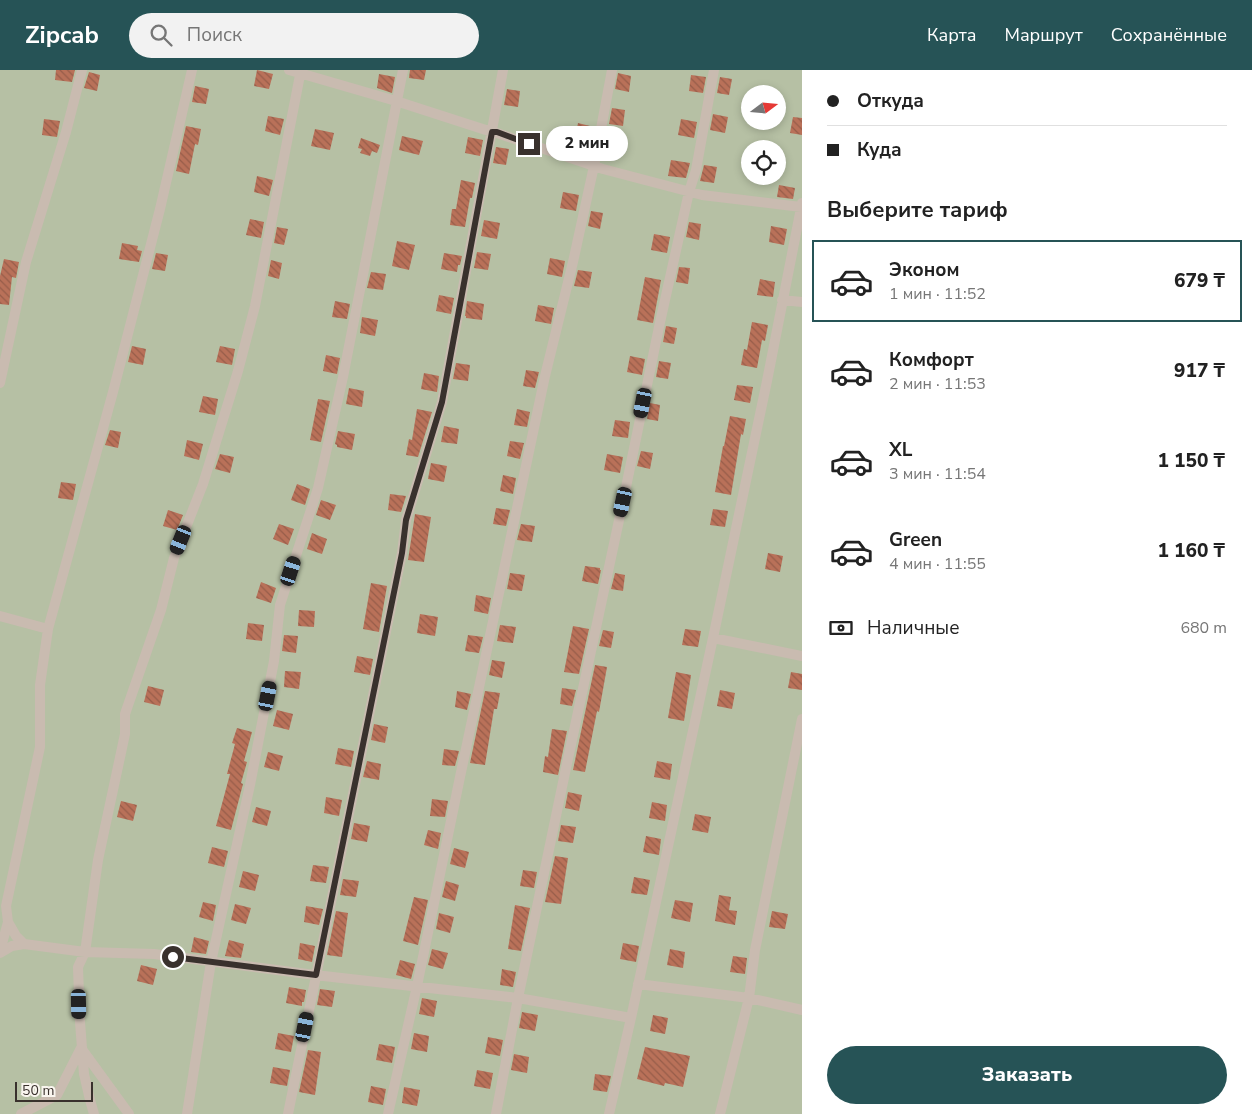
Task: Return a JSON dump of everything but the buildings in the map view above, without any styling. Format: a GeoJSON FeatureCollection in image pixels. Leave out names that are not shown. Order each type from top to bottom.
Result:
{"type":"FeatureCollection","features":[{"type":"Feature","properties":{"kind":"street"},"geometry":{"type":"LineString","coordinates":[[0,383],[26,262],[66,132],[82,70]]}},
{"type":"Feature","properties":{"kind":"street"},"geometry":{"type":"LineString","coordinates":[[0,952],[8,922],[6,906],[40,747],[40,685],[48,629],[113,392],[160,209],[192,70]]}},
{"type":"Feature","properties":{"kind":"street"},"geometry":{"type":"LineString","coordinates":[[288,70],[497,132],[594,166],[702,196],[802,205],[782,300],[768,381],[609,1114]]}},
{"type":"Feature","properties":{"kind":"street"},"geometry":{"type":"LineString","coordinates":[[187,1114],[211,962],[256,757],[274,661],[280,605],[318,488],[403,70]]}},
{"type":"Feature","properties":{"kind":"street"},"geometry":{"type":"LineString","coordinates":[[288,1114],[402,553],[406,520],[442,402],[503,70]]}},
{"type":"Feature","properties":{"kind":"street"},"geometry":{"type":"LineString","coordinates":[[388,1114],[417,986],[545,376],[594,166],[612,70]]}},
{"type":"Feature","properties":{"kind":"street"},"geometry":{"type":"LineString","coordinates":[[496,1114],[518,998],[657,337],[689,192],[696,170],[714,70]]}},
{"type":"Feature","properties":{"kind":"street"},"geometry":{"type":"LineString","coordinates":[[94,1114],[84,1074],[81,1048],[78,967],[85,952],[98,860],[125,734],[125,714],[160,610],[174,558],[203,484],[238,371],[255,306],[300,72]]}},
{"type":"Feature","properties":{"kind":"street"},"geometry":{"type":"LineString","coordinates":[[782,300],[802,302]]}},
{"type":"Feature","properties":{"kind":"street"},"geometry":{"type":"LineString","coordinates":[[0,616],[48,629]]}},
{"type":"Feature","properties":{"kind":"street"},"geometry":{"type":"LineString","coordinates":[[713,638],[802,656]]}},
{"type":"Feature","properties":{"kind":"street"},"geometry":{"type":"LineString","coordinates":[[720,1114],[749,998],[755,950],[802,719]]}},
{"type":"Feature","properties":{"kind":"street"},"geometry":{"type":"LineString","coordinates":[[8,922],[16,936],[24,944]]}},
{"type":"Feature","properties":{"kind":"street"},"geometry":{"type":"LineString","coordinates":[[0,952],[12,946],[24,944],[85,952],[154,954],[518,998],[631,1018]]}},
{"type":"Feature","properties":{"kind":"street"},"geometry":{"type":"LineString","coordinates":[[638,984],[749,998],[802,1010]]}},
{"type":"Feature","properties":{"kind":"street"},"geometry":{"type":"LineString","coordinates":[[21,1114],[57,1095],[81,1048]]}},
{"type":"Feature","properties":{"kind":"street"},"geometry":{"type":"LineString","coordinates":[[81,1048],[129,1114]]}},
{"type":"Feature","properties":{"kind":"green space"},"geometry":{"type":"Polygon","coordinates":[[[0,70],[802,70],[802,1114],[0,1114],[0,70]]]}},
{"type":"Feature","properties":{"kind":"route"},"geometry":{"type":"LineString","coordinates":[[173,957],[316,975],[402,553],[406,520],[442,402],[492,132],[497,132],[529,144]]}}]}
